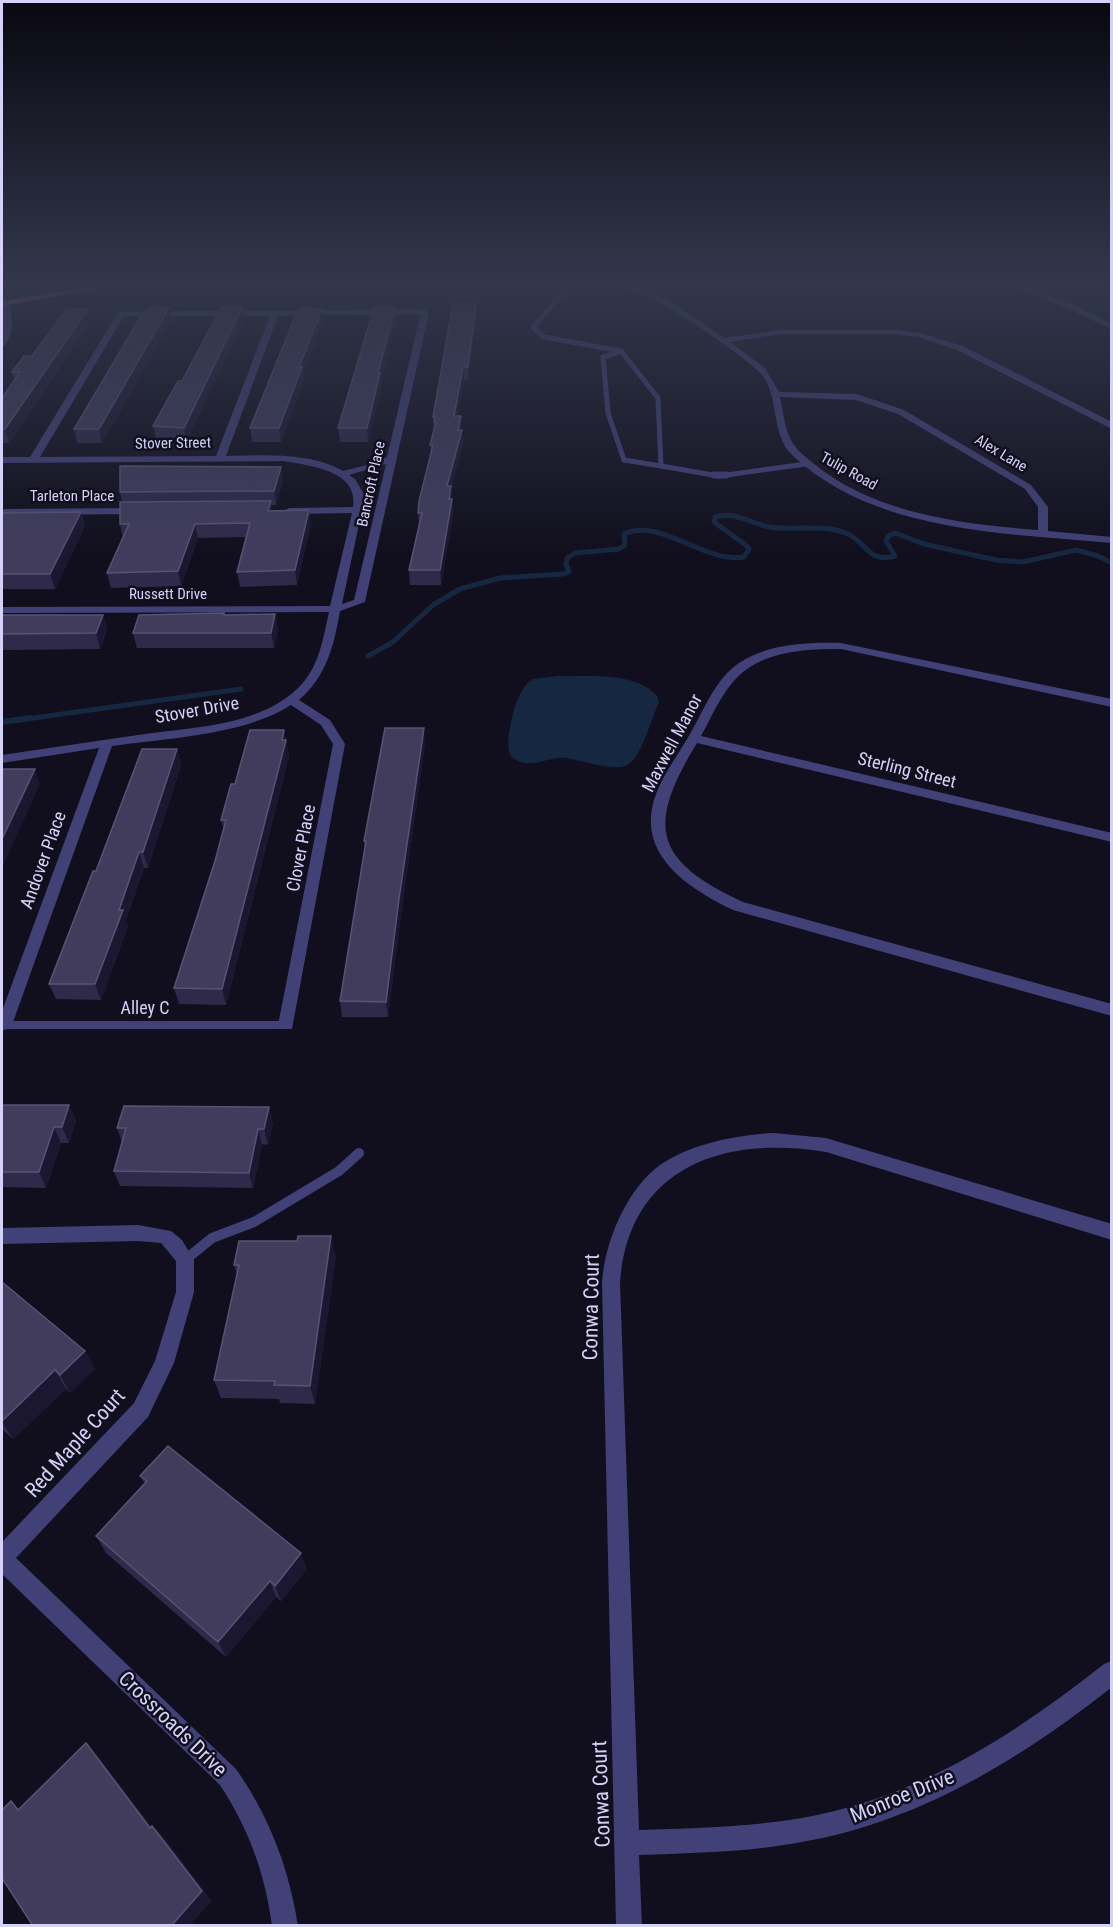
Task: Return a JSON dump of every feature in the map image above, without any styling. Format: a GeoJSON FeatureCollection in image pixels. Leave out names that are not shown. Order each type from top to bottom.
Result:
{"type":"FeatureCollection","features":[{"type":"Feature","properties":{"kind":"street"},"geometry":{"type":"LineString","coordinates":[[33,460],[84,375]]}},
{"type":"Feature","properties":{"kind":"street"},"geometry":{"type":"LineString","coordinates":[[220,458],[252,375]]}},
{"type":"Feature","properties":{"kind":"street","name":"Bancroft Place"},"geometry":{"type":"LineString","coordinates":[[335,609],[359,602],[411,375]]}},
{"type":"Feature","properties":{"kind":"street","name":"Tulip Road"},"geometry":{"type":"LineString","coordinates":[[767,375],[775,394],[784,440],[806,464],[833,482],[888,507],[972,526],[1112,540]]}},
{"type":"Feature","properties":{"kind":"street"},"geometry":{"type":"LineString","coordinates":[[1012,375],[1112,426]]}},
{"type":"Feature","properties":{"kind":"street","name":"Alex Lane"},"geometry":{"type":"LineString","coordinates":[[775,394],[857,397],[901,412],[1028,487],[1043,507],[1043,533]]}},
{"type":"Feature","properties":{"kind":"street","name":"Stover Street"},"geometry":{"type":"LineString","coordinates":[[2,460],[220,458],[298,460],[324,466],[343,474]]}},
{"type":"Feature","properties":{"kind":"street"},"geometry":{"type":"LineString","coordinates":[[343,474],[374,466],[392,458]]}},
{"type":"Feature","properties":{"kind":"street"},"geometry":{"type":"LineString","coordinates":[[335,609],[360,496],[358,488],[343,474]]}},
{"type":"Feature","properties":{"kind":"street"},"geometry":{"type":"LineString","coordinates":[[275,511],[358,510]]}},
{"type":"Feature","properties":{"kind":"street","name":"Tarleton Place"},"geometry":{"type":"LineString","coordinates":[[2,512],[156,511]]}},
{"type":"Feature","properties":{"kind":"street","name":"Russett Drive"},"geometry":{"type":"LineString","coordinates":[[2,610],[335,609]]}},
{"type":"Feature","properties":{"kind":"street","name":"Stover Drive"},"geometry":{"type":"LineString","coordinates":[[2,759],[228,725],[264,714],[291,700],[307,687],[318,670],[335,609]]}},
{"type":"Feature","properties":{"kind":"street","name":"Maxwell Manor"},"geometry":{"type":"LineString","coordinates":[[1112,703],[840,646],[805,646],[764,656],[742,667],[724,686],[663,792],[657,820],[668,857],[688,879],[704,890],[738,906],[1112,1010]]}},
{"type":"Feature","properties":{"kind":"street","name":"Clover Place"},"geometry":{"type":"LineString","coordinates":[[286,1025],[339,744],[333,728],[291,700]]}},
{"type":"Feature","properties":{"kind":"street","name":"Sterling Street"},"geometry":{"type":"LineString","coordinates":[[694,738],[1112,838]]}},
{"type":"Feature","properties":{"kind":"street","name":"Andover Place"},"geometry":{"type":"LineString","coordinates":[[4,1024],[107,743]]}},
{"type":"Feature","properties":{"kind":"street","name":"Conwa Court"},"geometry":{"type":"LineString","coordinates":[[629,1926],[611,1282],[613,1255],[619,1235],[640,1200],[663,1172],[718,1147],[747,1140],[802,1141],[826,1145],[1112,1232]]}},
{"type":"Feature","properties":{"kind":"street"},"geometry":{"type":"LineString","coordinates":[[2,1236],[138,1233],[165,1236],[176,1245],[185,1260]]}},
{"type":"Feature","properties":{"kind":"street","name":"Red Maple Court"},"geometry":{"type":"LineString","coordinates":[[2,1558],[141,1410],[164,1363],[186,1292],[185,1260]]}},
{"type":"Feature","properties":{"kind":"street","name":"Crossroads Drive"},"geometry":{"type":"LineString","coordinates":[[2,1558],[205,1752],[228,1777],[246,1801],[269,1854],[281,1896],[285,1926]]}},
{"type":"Feature","properties":{"kind":"street","name":"Monroe Drive"},"geometry":{"type":"LineString","coordinates":[[627,1844],[710,1840],[804,1830],[873,1812],[930,1790],[1001,1751],[1060,1712],[1112,1672]]}},
{"type":"Feature","properties":{"kind":"lane"},"geometry":{"type":"LineString","coordinates":[[605,375],[608,413],[624,460],[719,476],[806,464]]}},
{"type":"Feature","properties":{"kind":"lane"},"geometry":{"type":"LineString","coordinates":[[640,375],[658,398],[662,466]]}},
{"type":"Feature","properties":{"kind":"lane","name":"Alley C"},"geometry":{"type":"LineString","coordinates":[[4,1024],[286,1025]]}},
{"type":"Feature","properties":{"kind":"lane"},"geometry":{"type":"LineString","coordinates":[[185,1260],[212,1238],[254,1222],[339,1172],[358,1153]]}},
{"type":"Feature","properties":{"kind":"water"},"geometry":{"type":"Polygon","coordinates":[[[557,676],[624,679],[648,688],[657,696],[659,702],[646,735],[638,753],[629,764],[608,767],[566,758],[526,763],[513,758],[510,754],[508,739],[519,696],[533,679],[557,676]]]}},
{"type":"Feature","properties":{"kind":"building"},"geometry":{"type":"Polygon","coordinates":[[[18,375],[42,375],[5,429],[2,429],[2,398],[18,375]]]}},
{"type":"Feature","properties":{"kind":"building"},"geometry":{"type":"Polygon","coordinates":[[[106,375],[130,375],[99,429],[74,429],[106,375]]]}},
{"type":"Feature","properties":{"kind":"building"},"geometry":{"type":"Polygon","coordinates":[[[185,375],[210,375],[184,428],[153,426],[178,381],[182,381],[185,375]]]}},
{"type":"Feature","properties":{"kind":"building"},"geometry":{"type":"Polygon","coordinates":[[[272,375],[299,375],[279,428],[250,428],[272,375]]]}},
{"type":"Feature","properties":{"kind":"building"},"geometry":{"type":"Polygon","coordinates":[[[354,375],[380,375],[367,428],[338,428],[354,375]]]}},
{"type":"Feature","properties":{"kind":"building"},"geometry":{"type":"Polygon","coordinates":[[[440,375],[462,375],[454,416],[461,416],[458,430],[462,430],[447,486],[451,486],[449,499],[452,499],[440,570],[409,570],[422,513],[418,513],[419,501],[433,445],[430,445],[436,422],[433,417],[440,375]]]}},
{"type":"Feature","properties":{"kind":"building"},"geometry":{"type":"Polygon","coordinates":[[[120,466],[281,467],[274,491],[120,492],[120,466]]]}},
{"type":"Feature","properties":{"kind":"building"},"geometry":{"type":"Polygon","coordinates":[[[271,501],[268,511],[309,510],[295,570],[237,572],[250,523],[195,524],[178,571],[107,573],[129,524],[120,524],[120,502],[271,501]]]}},
{"type":"Feature","properties":{"kind":"building"},"geometry":{"type":"Polygon","coordinates":[[[81,512],[50,574],[2,574],[2,513],[81,512]]]}},
{"type":"Feature","properties":{"kind":"building"},"geometry":{"type":"Polygon","coordinates":[[[224,613],[224,615],[275,614],[271,633],[133,633],[139,615],[224,613]]]}},
{"type":"Feature","properties":{"kind":"building"},"geometry":{"type":"Polygon","coordinates":[[[2,615],[103,615],[96,633],[2,634],[2,615]]]}},
{"type":"Feature","properties":{"kind":"building"},"geometry":{"type":"Polygon","coordinates":[[[385,728],[424,728],[386,1002],[340,1001],[366,841],[364,841],[385,728]]]}},
{"type":"Feature","properties":{"kind":"building"},"geometry":{"type":"Polygon","coordinates":[[[250,730],[284,730],[282,740],[286,740],[222,989],[174,988],[215,861],[226,820],[221,820],[231,784],[235,784],[250,730]]]}},
{"type":"Feature","properties":{"kind":"building"},"geometry":{"type":"Polygon","coordinates":[[[142,749],[177,749],[143,852],[139,852],[119,910],[123,910],[95,984],[49,984],[93,871],[96,871],[142,749]]]}},
{"type":"Feature","properties":{"kind":"building"},"geometry":{"type":"Polygon","coordinates":[[[2,769],[35,769],[2,839],[2,769]]]}},
{"type":"Feature","properties":{"kind":"building"},"geometry":{"type":"Polygon","coordinates":[[[2,1105],[69,1105],[62,1127],[54,1127],[39,1172],[2,1172],[2,1105]]]}},
{"type":"Feature","properties":{"kind":"building"},"geometry":{"type":"Polygon","coordinates":[[[124,1106],[269,1107],[264,1129],[258,1129],[249,1173],[114,1171],[126,1128],[117,1128],[124,1106]]]}},
{"type":"Feature","properties":{"kind":"building"},"geometry":{"type":"Polygon","coordinates":[[[298,1236],[331,1236],[310,1386],[274,1385],[275,1381],[214,1380],[239,1265],[234,1265],[239,1241],[297,1241],[298,1236]]]}},
{"type":"Feature","properties":{"kind":"building"},"geometry":{"type":"Polygon","coordinates":[[[2,1282],[85,1351],[60,1375],[55,1370],[2,1421],[2,1282]]]}},
{"type":"Feature","properties":{"kind":"building"},"geometry":{"type":"Polygon","coordinates":[[[168,1446],[301,1553],[275,1586],[270,1581],[218,1642],[96,1536],[147,1481],[140,1476],[168,1446]]]}},
{"type":"Feature","properties":{"kind":"building"},"geometry":{"type":"Polygon","coordinates":[[[86,1743],[150,1828],[152,1826],[202,1891],[171,1926],[33,1926],[2,1878],[2,1810],[11,1801],[18,1810],[86,1743]]]}},
{"type":"Feature","properties":{"kind":"waterway"},"geometry":{"type":"LineString","coordinates":[[368,656],[393,642],[433,605],[460,589],[500,578],[563,574],[569,572],[566,564],[567,558],[575,553],[619,549],[625,545],[624,534],[638,530],[667,535],[713,554],[744,557],[749,549],[746,545],[714,522],[715,517],[729,515],[769,527],[819,528],[838,531],[855,538],[879,557],[895,556],[886,541],[888,536],[895,533],[924,544],[996,560],[1023,562],[1076,550],[1098,556],[1112,563]]}},
{"type":"Feature","properties":{"kind":"waterway"},"geometry":{"type":"LineString","coordinates":[[19,720],[241,689]]}},
{"type":"Feature","properties":{"kind":"waterway"},"geometry":{"type":"LineString","coordinates":[[2,722],[30,718]]}}]}
